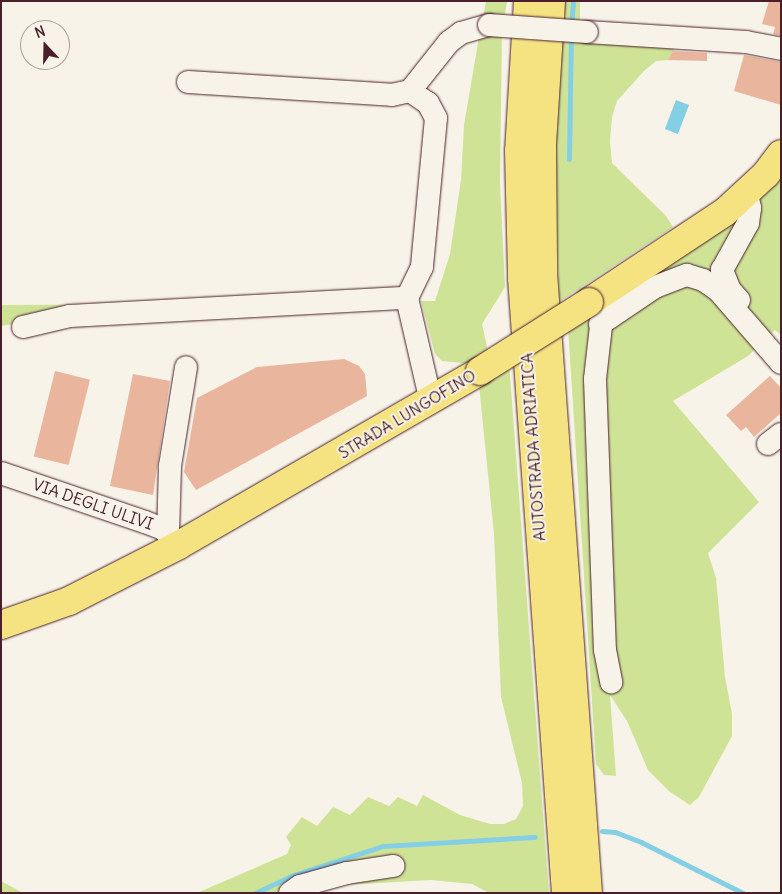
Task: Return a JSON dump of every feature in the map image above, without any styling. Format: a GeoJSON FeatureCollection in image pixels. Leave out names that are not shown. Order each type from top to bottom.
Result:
{"type":"FeatureCollection","features":[{"type":"Feature","properties":{"kind":"main road","name":"AUTOSTRADA ADRIATICA"},"geometry":{"type":"LineString","coordinates":[[528,1],[520,112],[520,239],[568,766],[588,893]]}},
{"type":"Feature","properties":{"kind":"main road","name":"AUTOSTRADA ADRIATICA"},"geometry":{"type":"LineString","coordinates":[[551,1],[542,146],[543,273],[568,766],[566,893]]}},
{"type":"Feature","properties":{"kind":"main road","name":"STRADA LUNGOFINO"},"geometry":{"type":"LineString","coordinates":[[1,625],[69,601],[174,539],[431,402],[480,371],[598,306],[747,194],[781,154]]}},
{"type":"Feature","properties":{"kind":"street"},"geometry":{"type":"LineString","coordinates":[[188,82],[392,95],[410,91],[448,42],[473,28],[489,25],[746,42],[781,49]]}},
{"type":"Feature","properties":{"kind":"street"},"geometry":{"type":"LineString","coordinates":[[410,91],[428,103],[436,118],[422,268],[408,298],[431,402]]}},
{"type":"Feature","properties":{"kind":"street"},"geometry":{"type":"LineString","coordinates":[[747,194],[750,208],[748,223],[722,270],[730,290],[781,344]]}},
{"type":"Feature","properties":{"kind":"street"},"geometry":{"type":"LineString","coordinates":[[612,682],[605,650],[594,379],[598,306],[687,275],[703,280],[718,290],[781,363]]}},
{"type":"Feature","properties":{"kind":"street"},"geometry":{"type":"LineString","coordinates":[[23,327],[70,316],[408,298]]}},
{"type":"Feature","properties":{"kind":"street"},"geometry":{"type":"LineString","coordinates":[[174,539],[170,466],[186,367]]}},
{"type":"Feature","properties":{"kind":"street","name":"VIA DEGLI ULIVI"},"geometry":{"type":"LineString","coordinates":[[1,473],[145,522],[174,539]]}},
{"type":"Feature","properties":{"kind":"street"},"geometry":{"type":"LineString","coordinates":[[290,893],[300,886],[347,873],[393,866]]}},
{"type":"Feature","properties":{"kind":"green space"},"geometry":{"type":"Polygon","coordinates":[[[486,1],[507,1],[504,21],[483,18],[486,1]]]}},
{"type":"Feature","properties":{"kind":"green space"},"geometry":{"type":"Polygon","coordinates":[[[565,1],[580,1],[580,24],[565,24],[565,1]]]}},
{"type":"Feature","properties":{"kind":"green space"},"geometry":{"type":"Polygon","coordinates":[[[480,31],[502,32],[500,184],[505,287],[482,324],[489,356],[471,364],[442,361],[435,354],[421,301],[435,301],[450,254],[461,180],[464,125],[480,31]]]}},
{"type":"Feature","properties":{"kind":"green space"},"geometry":{"type":"Polygon","coordinates":[[[561,35],[677,44],[668,60],[656,61],[644,71],[617,101],[612,117],[610,141],[612,163],[666,216],[673,227],[559,302],[555,161],[561,35]]]}},
{"type":"Feature","properties":{"kind":"green space"},"geometry":{"type":"Polygon","coordinates":[[[781,174],[781,335],[775,330],[748,356],[673,401],[759,502],[708,553],[716,578],[725,677],[732,714],[732,736],[699,797],[690,805],[670,792],[648,770],[627,721],[610,695],[616,776],[604,775],[596,764],[568,327],[728,221],[765,194],[781,174]]]}},
{"type":"Feature","properties":{"kind":"green space"},"geometry":{"type":"Polygon","coordinates":[[[239,304],[33,321],[1,326],[1,305],[239,304]]]}},
{"type":"Feature","properties":{"kind":"green space"},"geometry":{"type":"Polygon","coordinates":[[[509,362],[549,893],[489,893],[472,884],[431,880],[307,887],[301,893],[197,893],[287,854],[291,845],[286,837],[302,817],[317,826],[333,807],[350,815],[368,797],[389,806],[398,797],[417,806],[423,795],[460,815],[490,824],[504,824],[516,819],[523,806],[522,783],[501,697],[494,534],[479,385],[509,362]]]}},
{"type":"Feature","properties":{"kind":"green space"},"geometry":{"type":"Polygon","coordinates":[[[1,881],[23,893],[1,893],[1,881]]]}},
{"type":"Feature","properties":{"kind":"water"},"geometry":{"type":"Polygon","coordinates":[[[676,100],[689,105],[678,134],[665,129],[676,100]]]}},
{"type":"Feature","properties":{"kind":"building"},"geometry":{"type":"Polygon","coordinates":[[[769,1],[781,1],[781,36],[773,34],[775,27],[762,24],[769,1]]]}},
{"type":"Feature","properties":{"kind":"building"},"geometry":{"type":"Polygon","coordinates":[[[673,51],[707,53],[707,61],[668,60],[673,51]]]}},
{"type":"Feature","properties":{"kind":"building"},"geometry":{"type":"Polygon","coordinates":[[[744,55],[781,62],[781,105],[734,91],[744,55]]]}},
{"type":"Feature","properties":{"kind":"building"},"geometry":{"type":"Polygon","coordinates":[[[344,359],[359,366],[365,374],[367,396],[196,490],[184,472],[197,398],[257,367],[344,359]]]}},
{"type":"Feature","properties":{"kind":"building"},"geometry":{"type":"Polygon","coordinates":[[[55,371],[90,380],[69,465],[34,456],[55,371]]]}},
{"type":"Feature","properties":{"kind":"building"},"geometry":{"type":"Polygon","coordinates":[[[133,374],[170,381],[153,495],[110,486],[133,374]]]}},
{"type":"Feature","properties":{"kind":"building"},"geometry":{"type":"Polygon","coordinates":[[[770,376],[781,388],[781,413],[754,437],[746,427],[741,431],[726,415],[770,376]]]}},
{"type":"Feature","properties":{"kind":"waterway"},"geometry":{"type":"LineString","coordinates":[[571,26],[573,1]]}},
{"type":"Feature","properties":{"kind":"waterway"},"geometry":{"type":"LineString","coordinates":[[569,159],[571,37]]}},
{"type":"Feature","properties":{"kind":"waterway"},"geometry":{"type":"LineString","coordinates":[[602,831],[615,832],[641,842],[743,893]]}},
{"type":"Feature","properties":{"kind":"waterway"},"geometry":{"type":"LineString","coordinates":[[255,893],[291,876],[383,846],[535,837]]}}]}
